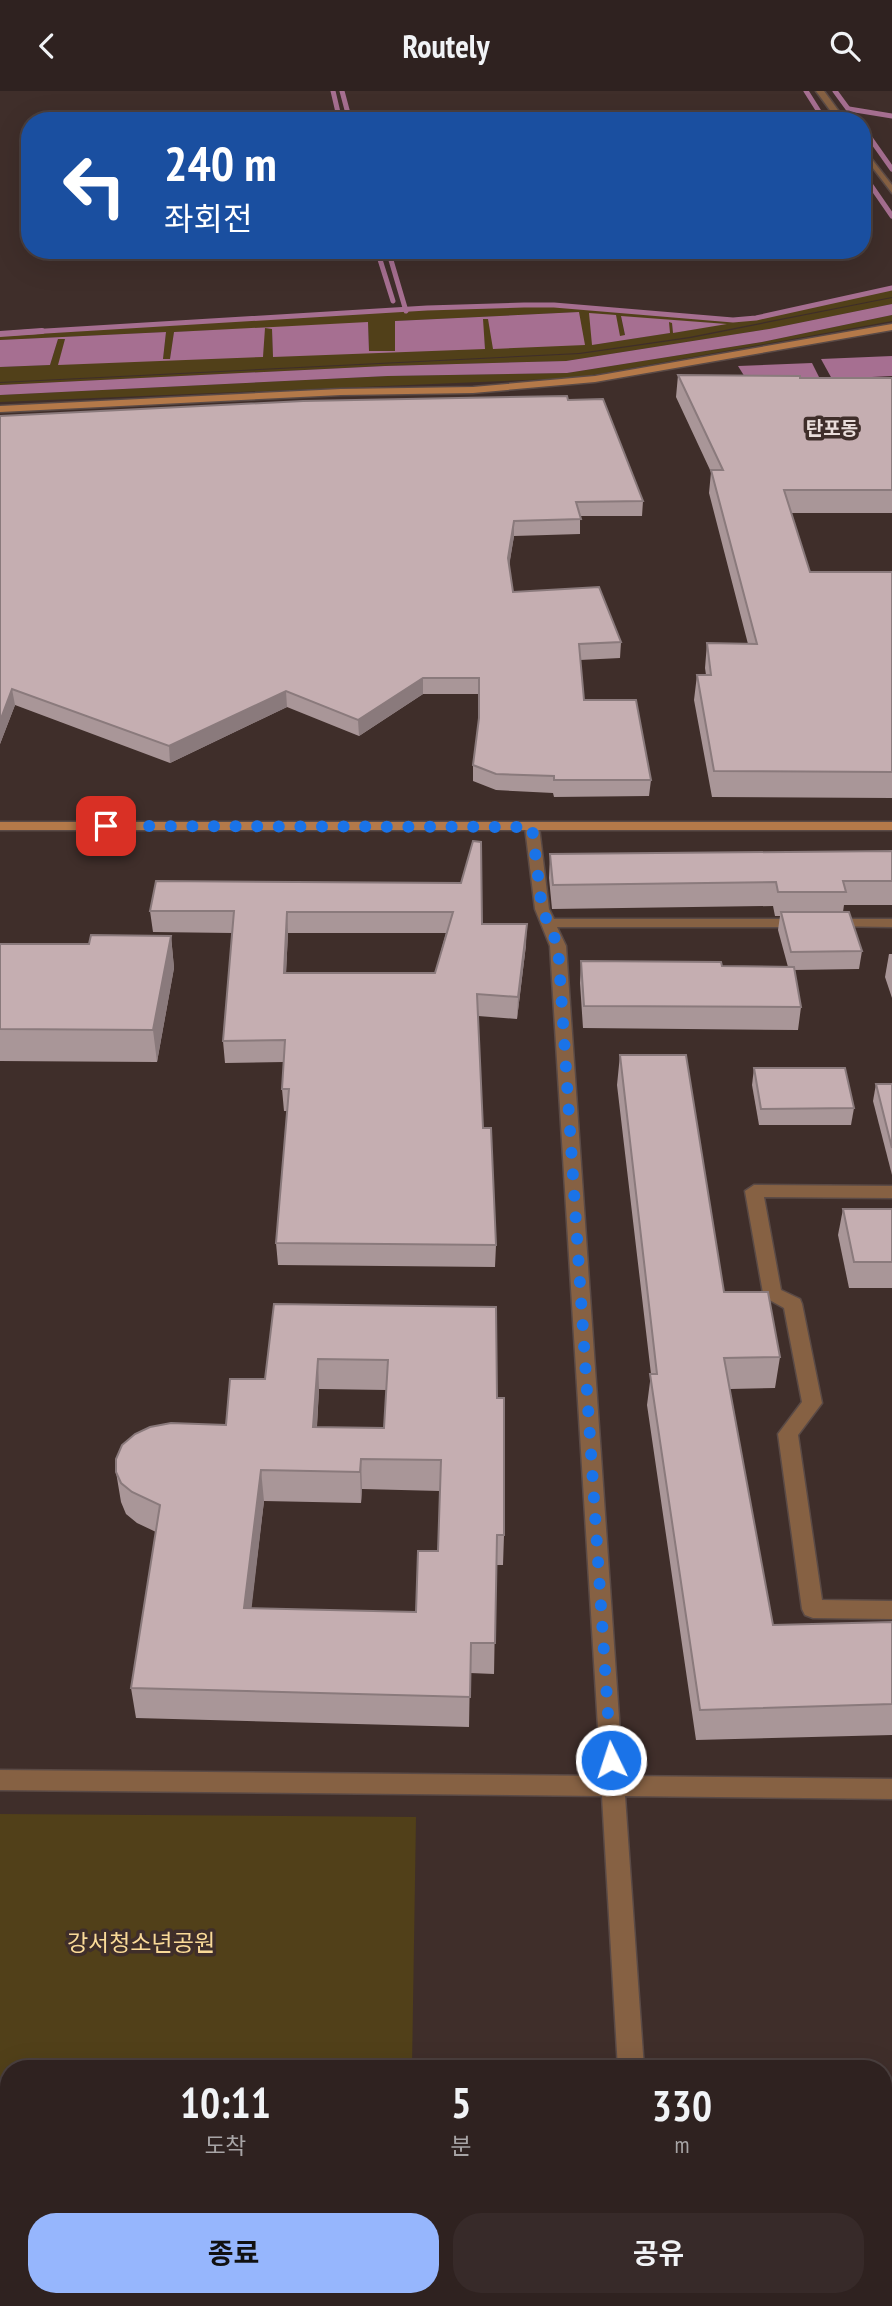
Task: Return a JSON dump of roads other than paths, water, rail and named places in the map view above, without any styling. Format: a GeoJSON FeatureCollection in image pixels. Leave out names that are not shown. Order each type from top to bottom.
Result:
{"type":"FeatureCollection","features":[{"type":"Feature","properties":{"kind":"street"},"geometry":{"type":"LineString","coordinates":[[820,91],[835,112]]}},
{"type":"Feature","properties":{"kind":"street"},"geometry":{"type":"LineString","coordinates":[[871,161],[892,191]]}},
{"type":"Feature","properties":{"kind":"street"},"geometry":{"type":"LineString","coordinates":[[0,409],[341,392],[472,390],[595,379],[892,327]]}},
{"type":"Feature","properties":{"kind":"street"},"geometry":{"type":"LineString","coordinates":[[0,826],[892,826]]}},
{"type":"Feature","properties":{"kind":"street"},"geometry":{"type":"LineString","coordinates":[[532,827],[542,909],[558,946],[630,2060]]}},
{"type":"Feature","properties":{"kind":"street"},"geometry":{"type":"LineString","coordinates":[[548,923],[892,923]]}},
{"type":"Feature","properties":{"kind":"street"},"geometry":{"type":"LineString","coordinates":[[892,1192],[754,1191],[772,1293],[793,1304],[812,1403],[788,1434],[813,1609],[892,1610]]}},
{"type":"Feature","properties":{"kind":"street"},"geometry":{"type":"LineString","coordinates":[[0,1780],[892,1789]]}},
{"type":"Feature","properties":{"kind":"waterway"},"geometry":{"type":"LineString","coordinates":[[333,91],[338,112]]}},
{"type":"Feature","properties":{"kind":"waterway"},"geometry":{"type":"LineString","coordinates":[[342,91],[348,112]]}},
{"type":"Feature","properties":{"kind":"waterway"},"geometry":{"type":"LineString","coordinates":[[806,91],[819,112]]}},
{"type":"Feature","properties":{"kind":"waterway"},"geometry":{"type":"LineString","coordinates":[[835,91],[850,112]]}},
{"type":"Feature","properties":{"kind":"waterway"},"geometry":{"type":"LineString","coordinates":[[849,109],[867,112]]}},
{"type":"Feature","properties":{"kind":"waterway"},"geometry":{"type":"LineString","coordinates":[[871,113],[892,116]]}},
{"type":"Feature","properties":{"kind":"waterway"},"geometry":{"type":"LineString","coordinates":[[871,139],[892,169]]}},
{"type":"Feature","properties":{"kind":"waterway"},"geometry":{"type":"LineString","coordinates":[[871,186],[892,216]]}},
{"type":"Feature","properties":{"kind":"waterway"},"geometry":{"type":"LineString","coordinates":[[380,259],[393,301]]}},
{"type":"Feature","properties":{"kind":"waterway"},"geometry":{"type":"LineString","coordinates":[[391,259],[405,309]]}},
{"type":"Feature","properties":{"kind":"waterway"},"geometry":{"type":"LineString","coordinates":[[405,309],[554,305],[733,320],[756,318],[892,288]]}},
{"type":"Feature","properties":{"kind":"waterway"},"geometry":{"type":"LineString","coordinates":[[19,333],[405,309]]}},
{"type":"Feature","properties":{"kind":"waterway"},"geometry":{"type":"LineString","coordinates":[[19,333],[42,331]]}},
{"type":"Feature","properties":{"kind":"waterway"},"geometry":{"type":"LineString","coordinates":[[13,333],[19,333]]}},
{"type":"Feature","properties":{"kind":"waterway"},"geometry":{"type":"LineString","coordinates":[[0,334],[19,333]]}},
{"type":"Feature","properties":{"kind":"district","name":"탄포동"},"geometry":{"type":"Point","coordinates":[832,428]}},
{"type":"Feature","properties":{"kind":"park label","name":"강서청소년공원"},"geometry":{"type":"Point","coordinates":[141,1942]}}]}
